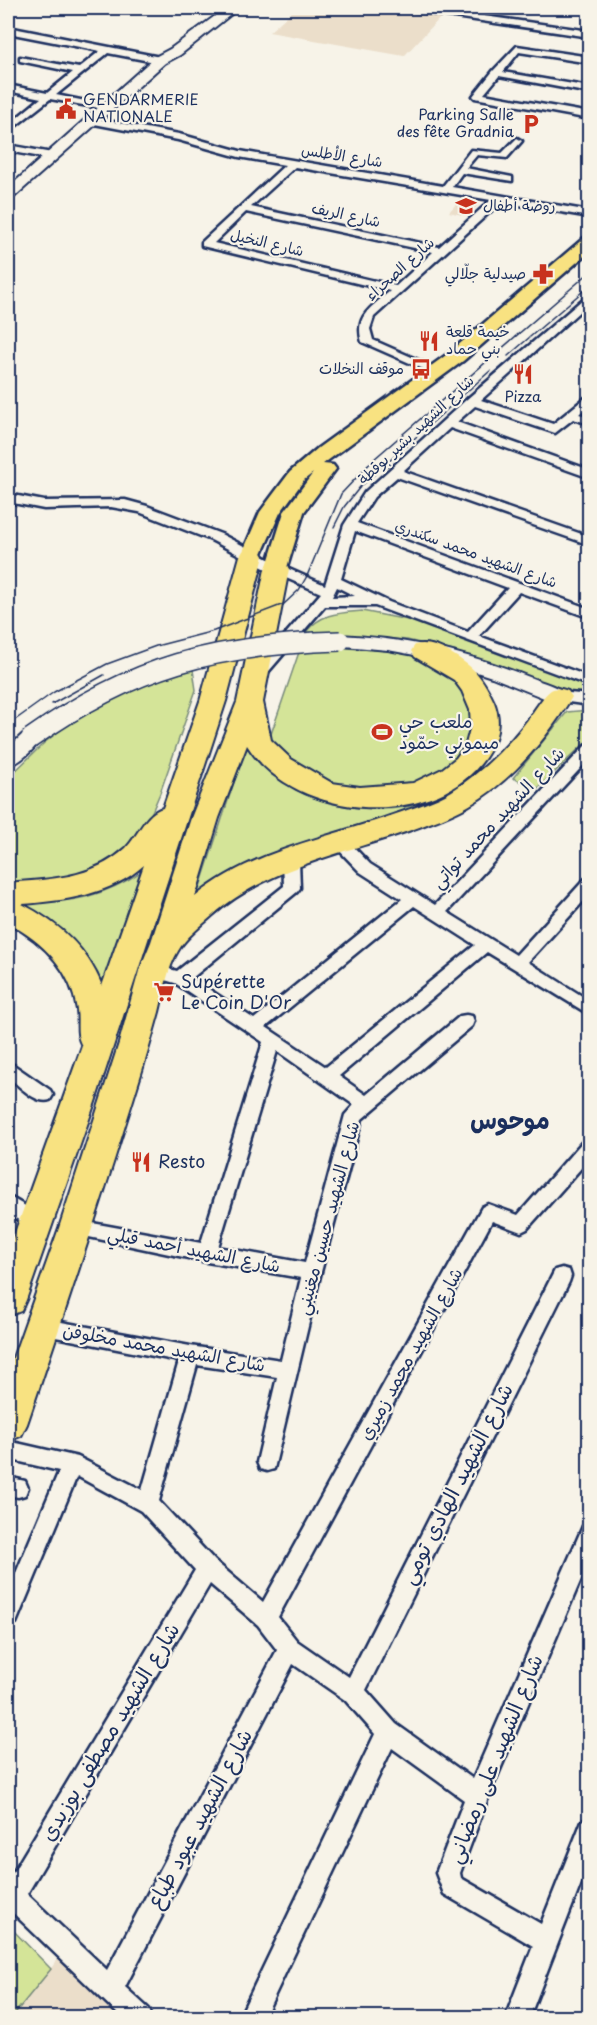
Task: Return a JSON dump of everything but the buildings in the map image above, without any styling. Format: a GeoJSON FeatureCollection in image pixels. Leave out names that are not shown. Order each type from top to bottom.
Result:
{"type":"FeatureCollection","features":[{"type":"Feature","properties":{"kind":"highway"},"geometry":{"type":"LineString","coordinates":[[8,1300],[79,1102],[225,664],[252,556]]}},
{"type":"Feature","properties":{"kind":"highway"},"geometry":{"type":"LineString","coordinates":[[8,1424],[40,1326],[76,1228],[135,1043],[167,964],[205,818],[253,690],[277,569]]}},
{"type":"Feature","properties":{"kind":"highway"},"geometry":{"type":"LineString","coordinates":[[424,651],[464,675],[477,697],[487,722],[482,741],[472,757],[457,772],[437,785]]}},
{"type":"Feature","properties":{"kind":"highway"},"geometry":{"type":"LineString","coordinates":[[253,690],[256,735],[264,749],[284,768],[313,787],[340,795],[375,798],[408,794],[467,774],[483,761],[550,693]]}},
{"type":"Feature","properties":{"kind":"highway"},"geometry":{"type":"LineString","coordinates":[[167,964],[204,904],[237,883],[291,860],[388,828],[460,799],[489,779],[543,720],[550,693]]}},
{"type":"Feature","properties":{"kind":"highway"},"geometry":{"type":"LineString","coordinates":[[8,894],[77,886],[112,874],[136,855],[180,797]]}},
{"type":"Feature","properties":{"kind":"highway"},"geometry":{"type":"LineString","coordinates":[[8,910],[28,919],[51,936],[85,975],[95,1020],[79,1102]]}},
{"type":"Feature","properties":{"kind":"main road"},"geometry":{"type":"LineString","coordinates":[[252,556],[270,512],[297,476],[339,441],[437,372],[487,332],[590,242]]}},
{"type":"Feature","properties":{"kind":"main road"},"geometry":{"type":"LineString","coordinates":[[277,569],[294,512],[330,464],[435,385],[590,255]]}},
{"type":"Feature","properties":{"kind":"street"},"geometry":{"type":"LineString","coordinates":[[8,195],[160,60],[175,52],[233,8]]}},
{"type":"Feature","properties":{"kind":"street"},"geometry":{"type":"LineString","coordinates":[[414,8],[590,34]]}},
{"type":"Feature","properties":{"kind":"street"},"geometry":{"type":"LineString","coordinates":[[8,30],[160,60]]}},
{"type":"Feature","properties":{"kind":"street"},"geometry":{"type":"LineString","coordinates":[[590,60],[517,49],[478,97],[590,116]]}},
{"type":"Feature","properties":{"kind":"street"},"geometry":{"type":"LineString","coordinates":[[8,129],[22,113],[49,97],[106,50]]}},
{"type":"Feature","properties":{"kind":"street"},"geometry":{"type":"LineString","coordinates":[[23,59],[82,70]]}},
{"type":"Feature","properties":{"kind":"street"},"geometry":{"type":"LineString","coordinates":[[496,73],[590,90]]}},
{"type":"Feature","properties":{"kind":"street"},"geometry":{"type":"LineString","coordinates":[[8,88],[107,108]]}},
{"type":"Feature","properties":{"kind":"street","name":"شارع الأطلس"},"geometry":{"type":"LineString","coordinates":[[92,121],[179,137],[239,154],[292,164],[446,188],[590,214]]}},
{"type":"Feature","properties":{"kind":"street"},"geometry":{"type":"LineString","coordinates":[[446,188],[474,152],[504,156],[517,141]]}},
{"type":"Feature","properties":{"kind":"street"},"geometry":{"type":"LineString","coordinates":[[8,148],[52,156]]}},
{"type":"Feature","properties":{"kind":"street","name":"شارع النخيل"},"geometry":{"type":"LineString","coordinates":[[292,164],[206,244],[400,290]]}},
{"type":"Feature","properties":{"kind":"street"},"geometry":{"type":"LineString","coordinates":[[460,170],[508,179]]}},
{"type":"Feature","properties":{"kind":"street","name":"شارع الصحراء"},"geometry":{"type":"LineString","coordinates":[[437,372],[368,342],[364,329],[369,316],[499,198]]}},
{"type":"Feature","properties":{"kind":"street","name":"شارع الريف"},"geometry":{"type":"LineString","coordinates":[[244,209],[441,251]]}},
{"type":"Feature","properties":{"kind":"street","name":"شارع الشهيد بشير بوقطة"},"geometry":{"type":"LineString","coordinates":[[253,690],[327,591],[348,541],[350,525],[369,495],[590,296]]}},
{"type":"Feature","properties":{"kind":"street"},"geometry":{"type":"LineString","coordinates":[[471,401],[551,428],[560,427],[590,397]]}},
{"type":"Feature","properties":{"kind":"street"},"geometry":{"type":"LineString","coordinates":[[571,415],[590,421]]}},
{"type":"Feature","properties":{"kind":"street"},"geometry":{"type":"LineString","coordinates":[[447,423],[590,474]]}},
{"type":"Feature","properties":{"kind":"street"},"geometry":{"type":"LineString","coordinates":[[395,472],[590,541]]}},
{"type":"Feature","properties":{"kind":"street"},"geometry":{"type":"LineString","coordinates":[[8,498],[44,505],[125,504],[216,537],[277,569],[327,591],[384,605]]}},
{"type":"Feature","properties":{"kind":"street","name":"شارع الشهيد محمد سكندري"},"geometry":{"type":"LineString","coordinates":[[350,525],[590,614]]}},
{"type":"Feature","properties":{"kind":"street"},"geometry":{"type":"LineString","coordinates":[[471,637],[517,586]]}},
{"type":"Feature","properties":{"kind":"street"},"geometry":{"type":"LineString","coordinates":[[327,591],[384,605],[590,682]]}},
{"type":"Feature","properties":{"kind":"street"},"geometry":{"type":"LineString","coordinates":[[8,759],[65,712],[96,694],[171,663],[236,648],[296,642],[340,641],[395,645],[484,667],[550,693],[590,700]]}},
{"type":"Feature","properties":{"kind":"street","name":"شارع الشهيد محمد تواتي"},"geometry":{"type":"LineString","coordinates":[[436,914],[590,749]]}},
{"type":"Feature","properties":{"kind":"street"},"geometry":{"type":"LineString","coordinates":[[341,843],[365,868],[590,1009]]}},
{"type":"Feature","properties":{"kind":"street"},"geometry":{"type":"LineString","coordinates":[[291,860],[292,888],[167,964],[254,1028],[366,1104]]}},
{"type":"Feature","properties":{"kind":"street"},"geometry":{"type":"LineString","coordinates":[[517,964],[590,883]]}},
{"type":"Feature","properties":{"kind":"street"},"geometry":{"type":"LineString","coordinates":[[254,1028],[412,899]]}},
{"type":"Feature","properties":{"kind":"street"},"geometry":{"type":"LineString","coordinates":[[327,1076],[485,945]]}},
{"type":"Feature","properties":{"kind":"street","name":"شارع الشهيد حسين مغنيني"},"geometry":{"type":"LineString","coordinates":[[267,1462],[312,1272],[354,1115],[466,1022]]}},
{"type":"Feature","properties":{"kind":"street"},"geometry":{"type":"LineString","coordinates":[[207,1254],[272,1040]]}},
{"type":"Feature","properties":{"kind":"street"},"geometry":{"type":"LineString","coordinates":[[8,1068],[44,1095]]}},
{"type":"Feature","properties":{"kind":"street","name":"شارع الشهيد محمد زميري"},"geometry":{"type":"LineString","coordinates":[[266,1618],[488,1212],[521,1224],[590,1145]]}},
{"type":"Feature","properties":{"kind":"street"},"geometry":{"type":"LineString","coordinates":[[8,1204],[35,1220]]}},
{"type":"Feature","properties":{"kind":"street","name":"شارع الشهيد أحمد قبلي"},"geometry":{"type":"LineString","coordinates":[[76,1228],[312,1272]]}},
{"type":"Feature","properties":{"kind":"street","name":"شارع الشهيد الهادي تومي"},"geometry":{"type":"LineString","coordinates":[[353,1692],[562,1276]]}},
{"type":"Feature","properties":{"kind":"street","name":"شارع الشهيد محمد مخلوفن"},"geometry":{"type":"LineString","coordinates":[[40,1326],[190,1355],[289,1370]]}},
{"type":"Feature","properties":{"kind":"street"},"geometry":{"type":"LineString","coordinates":[[148,1504],[190,1355]]}},
{"type":"Feature","properties":{"kind":"street"},"geometry":{"type":"LineString","coordinates":[[8,1450],[71,1465],[148,1504],[207,1568],[266,1618],[289,1649],[353,1692],[388,1732],[477,1796]]}},
{"type":"Feature","properties":{"kind":"street"},"geometry":{"type":"LineString","coordinates":[[8,1616],[71,1465]]}},
{"type":"Feature","properties":{"kind":"street","name":"شارع الشهيد على رمضاني"},"geometry":{"type":"LineString","coordinates":[[546,1940],[452,1886],[448,1873],[477,1796],[590,1533]]}},
{"type":"Feature","properties":{"kind":"street","name":"شارع الشهيد مصطفى بوزيدي"},"geometry":{"type":"LineString","coordinates":[[10,1894],[207,1568]]}},
{"type":"Feature","properties":{"kind":"street","name":"شارع الشهيد عبود طباع"},"geometry":{"type":"LineString","coordinates":[[111,1988],[289,1649]]}},
{"type":"Feature","properties":{"kind":"street"},"geometry":{"type":"LineString","coordinates":[[251,2018],[388,1732]]}},
{"type":"Feature","properties":{"kind":"street"},"geometry":{"type":"LineString","coordinates":[[517,2018],[590,1829]]}},
{"type":"Feature","properties":{"kind":"street"},"geometry":{"type":"LineString","coordinates":[[10,1894],[140,2018]]}},
{"type":"Feature","properties":{"kind":"shaded area"},"geometry":{"type":"Polygon","coordinates":[[[296,8],[392,8],[442,16],[404,56],[269,32],[296,8]]]}},
{"type":"Feature","properties":{"kind":"shaded area","name":"روضة أطفال"},"geometry":{"type":"Polygon","coordinates":[[[464,195],[485,200],[466,216],[449,212],[464,195]]]}},
{"type":"Feature","properties":{"kind":"shaded area"},"geometry":{"type":"Polygon","coordinates":[[[63,1953],[127,2018],[11,2018],[63,1953]]]}},
{"type":"Feature","properties":{"kind":"green space"},"geometry":{"type":"Polygon","coordinates":[[[362,611],[413,621],[528,662],[580,683],[589,694],[578,695],[454,651],[407,640],[306,632],[324,618],[362,611]]]}},
{"type":"Feature","properties":{"kind":"green space"},"geometry":{"type":"Polygon","coordinates":[[[318,646],[390,651],[411,655],[438,665],[460,680],[481,733],[437,782],[339,792],[278,751],[270,737],[298,655],[302,648],[318,646]]]}},
{"type":"Feature","properties":{"kind":"green space"},"geometry":{"type":"Polygon","coordinates":[[[192,663],[196,690],[160,793],[136,850],[113,869],[8,886],[8,778],[44,743],[99,700],[192,663]]]}},
{"type":"Feature","properties":{"kind":"green space"},"geometry":{"type":"Polygon","coordinates":[[[538,708],[542,710],[462,792],[195,902],[247,742],[264,766],[287,784],[314,798],[344,806],[376,809],[407,807],[436,799],[472,778],[502,750],[538,708]]]}},
{"type":"Feature","properties":{"kind":"green space"},"geometry":{"type":"Polygon","coordinates":[[[589,710],[589,739],[537,789],[513,778],[567,712],[589,710]]]}},
{"type":"Feature","properties":{"kind":"green space"},"geometry":{"type":"Polygon","coordinates":[[[144,870],[101,999],[17,908],[21,901],[55,902],[100,893],[144,870]]]}},
{"type":"Feature","properties":{"kind":"green space"},"geometry":{"type":"Polygon","coordinates":[[[8,1925],[51,1969],[11,2018],[8,2017],[8,1925]]]}},
{"type":"Feature","properties":{"kind":"tram line"},"geometry":{"type":"LineString","coordinates":[[8,725],[54,692],[107,664],[156,646],[214,631],[284,604],[299,590],[307,576],[341,494],[374,459],[590,272]]}},
{"type":"Feature","properties":{"kind":"tram line"},"geometry":{"type":"LineString","coordinates":[[508,356],[590,285]]}},
{"type":"Feature","properties":{"kind":"tram line"},"geometry":{"type":"LineString","coordinates":[[334,527],[344,507],[360,487],[490,371]]}},
{"type":"Feature","properties":{"kind":"tram line"},"geometry":{"type":"LineString","coordinates":[[52,704],[104,675]]}},
{"type":"Feature","properties":{"kind":"place","name":"GENDARMERIE NATIONALE"},"geometry":{"type":"Point","coordinates":[66,109]}},
{"type":"Feature","properties":{"kind":"place","name":"Parking Salle des fête Gradnia"},"geometry":{"type":"Point","coordinates":[531,124]}},
{"type":"Feature","properties":{"kind":"place","name":"روضة أطفال"},"geometry":{"type":"Point","coordinates":[466,206]}},
{"type":"Feature","properties":{"kind":"place","name":"صيدلية جلّالي"},"geometry":{"type":"Point","coordinates":[543,274]}},
{"type":"Feature","properties":{"kind":"place","name":"خيمة قلعة بني حماد"},"geometry":{"type":"Point","coordinates":[429,341]}},
{"type":"Feature","properties":{"kind":"place","name":"موقف النخلات"},"geometry":{"type":"Point","coordinates":[421,369]}},
{"type":"Feature","properties":{"kind":"place","name":"Pizza"},"geometry":{"type":"Point","coordinates":[523,374]}},
{"type":"Feature","properties":{"kind":"place","name":"ملعب حي ميموني حمّود"},"geometry":{"type":"Point","coordinates":[382,732]}},
{"type":"Feature","properties":{"kind":"place","name":"Supérette Le Coin D'Or"},"geometry":{"type":"Point","coordinates":[164,992]}},
{"type":"Feature","properties":{"kind":"place","name":"Resto"},"geometry":{"type":"Point","coordinates":[141,1162]}},
{"type":"Feature","properties":{"kind":"district","name":"موحوس"},"geometry":{"type":"Point","coordinates":[510,1121]}}]}
